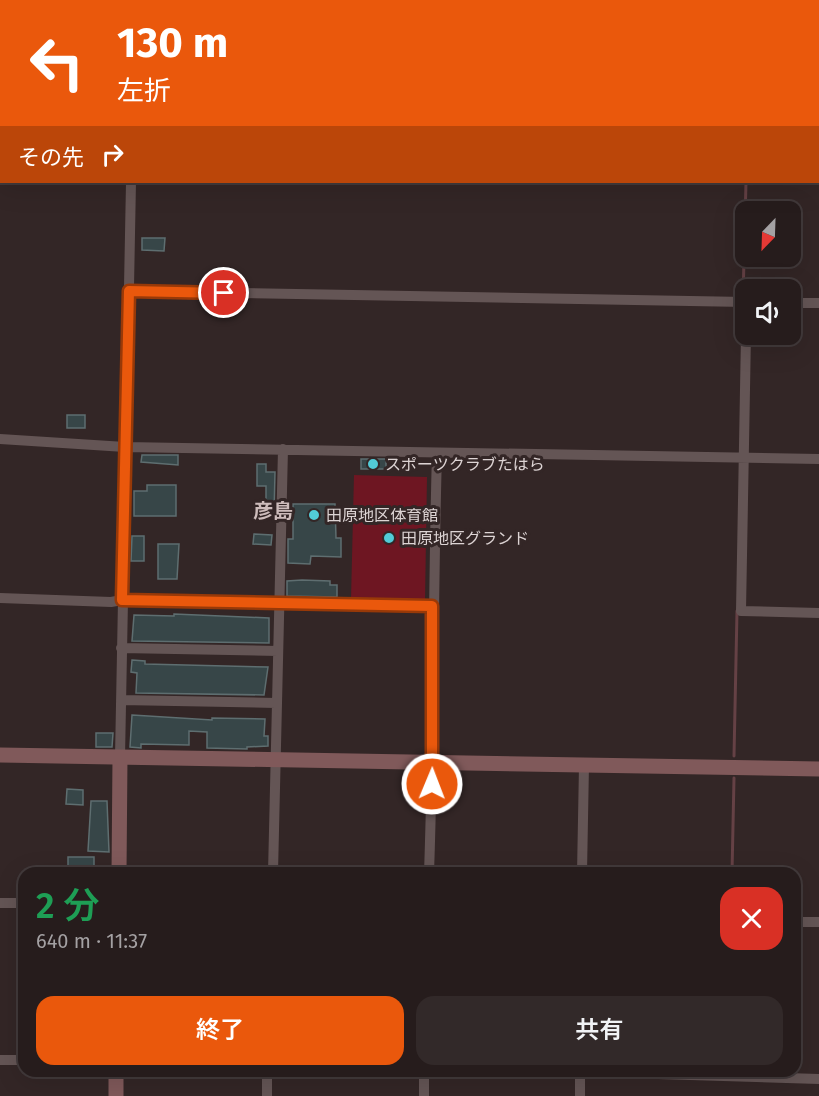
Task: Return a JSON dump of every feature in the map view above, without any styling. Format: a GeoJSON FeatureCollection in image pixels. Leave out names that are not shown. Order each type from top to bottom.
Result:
{"type":"FeatureCollection","features":[{"type":"Feature","properties":{"kind":"street"},"geometry":{"type":"LineString","coordinates":[[119,867],[130,183]]}},
{"type":"Feature","properties":{"kind":"street"},"geometry":{"type":"LineString","coordinates":[[129,291],[735,302]]}},
{"type":"Feature","properties":{"kind":"street"},"geometry":{"type":"LineString","coordinates":[[801,303],[819,303]]}},
{"type":"Feature","properties":{"kind":"street"},"geometry":{"type":"LineString","coordinates":[[746,345],[741,457],[741,611],[819,613]]}},
{"type":"Feature","properties":{"kind":"street"},"geometry":{"type":"LineString","coordinates":[[0,439],[125,447],[819,459]]}},
{"type":"Feature","properties":{"kind":"street"},"geometry":{"type":"LineString","coordinates":[[273,867],[283,449]]}},
{"type":"Feature","properties":{"kind":"street"},"geometry":{"type":"LineString","coordinates":[[429,867],[433,762],[432,606],[437,453]]}},
{"type":"Feature","properties":{"kind":"street"},"geometry":{"type":"LineString","coordinates":[[0,598],[111,602],[122,600],[432,606]]}},
{"type":"Feature","properties":{"kind":"street"},"geometry":{"type":"LineString","coordinates":[[121,648],[278,651]]}},
{"type":"Feature","properties":{"kind":"street"},"geometry":{"type":"LineString","coordinates":[[121,700],[276,703]]}},
{"type":"Feature","properties":{"kind":"street"},"geometry":{"type":"LineString","coordinates":[[0,755],[819,769]]}},
{"type":"Feature","properties":{"kind":"street"},"geometry":{"type":"LineString","coordinates":[[582,867],[584,765]]}},
{"type":"Feature","properties":{"kind":"street"},"geometry":{"type":"LineString","coordinates":[[0,903],[18,903]]}},
{"type":"Feature","properties":{"kind":"street"},"geometry":{"type":"LineString","coordinates":[[801,922],[819,922]]}},
{"type":"Feature","properties":{"kind":"street"},"geometry":{"type":"LineString","coordinates":[[0,1060],[18,1060]]}},
{"type":"Feature","properties":{"kind":"street"},"geometry":{"type":"LineString","coordinates":[[116,1077],[116,1096]]}},
{"type":"Feature","properties":{"kind":"street"},"geometry":{"type":"LineString","coordinates":[[267,1077],[267,1096]]}},
{"type":"Feature","properties":{"kind":"street"},"geometry":{"type":"LineString","coordinates":[[424,1077],[424,1096]]}},
{"type":"Feature","properties":{"kind":"street"},"geometry":{"type":"LineString","coordinates":[[580,1077],[580,1096]]}},
{"type":"Feature","properties":{"kind":"street"},"geometry":{"type":"LineString","coordinates":[[785,1077],[819,1078]]}},
{"type":"Feature","properties":{"kind":"shaded area","name":"田原地区グランド"},"geometry":{"type":"Polygon","coordinates":[[[354,475],[427,477],[425,601],[351,599],[354,475]]]}},
{"type":"Feature","properties":{"kind":"building"},"geometry":{"type":"Polygon","coordinates":[[[142,238],[165,238],[164,251],[142,250],[142,238]]]}},
{"type":"Feature","properties":{"kind":"building"},"geometry":{"type":"Polygon","coordinates":[[[67,415],[85,415],[85,428],[67,428],[67,415]]]}},
{"type":"Feature","properties":{"kind":"building"},"geometry":{"type":"Polygon","coordinates":[[[142,455],[178,455],[178,465],[141,462],[142,455]]]}},
{"type":"Feature","properties":{"kind":"building","name":"スポーツクラブたはら"},"geometry":{"type":"Polygon","coordinates":[[[361,459],[386,459],[386,469],[361,469],[361,459]]]}},
{"type":"Feature","properties":{"kind":"building"},"geometry":{"type":"Polygon","coordinates":[[[257,464],[266,464],[266,472],[275,472],[274,514],[266,514],[266,486],[257,486],[257,464]]]}},
{"type":"Feature","properties":{"kind":"building"},"geometry":{"type":"Polygon","coordinates":[[[147,485],[176,485],[176,516],[134,516],[134,491],[147,491],[147,485]]]}},
{"type":"Feature","properties":{"kind":"building"},"geometry":{"type":"Polygon","coordinates":[[[293,504],[335,504],[336,538],[341,538],[341,557],[311,556],[310,564],[288,563],[288,539],[293,539],[293,504]]]}},
{"type":"Feature","properties":{"kind":"building"},"geometry":{"type":"Polygon","coordinates":[[[254,534],[272,535],[271,545],[253,544],[254,534]]]}},
{"type":"Feature","properties":{"kind":"building"},"geometry":{"type":"Polygon","coordinates":[[[132,536],[144,536],[144,561],[131,561],[132,536]]]}},
{"type":"Feature","properties":{"kind":"building"},"geometry":{"type":"Polygon","coordinates":[[[158,544],[179,544],[177,579],[158,579],[158,544]]]}},
{"type":"Feature","properties":{"kind":"building"},"geometry":{"type":"Polygon","coordinates":[[[287,581],[330,581],[330,585],[337,585],[337,597],[287,596],[287,581]]]}},
{"type":"Feature","properties":{"kind":"building"},"geometry":{"type":"Polygon","coordinates":[[[174,614],[269,618],[269,643],[132,641],[134,615],[174,616],[174,614]]]}},
{"type":"Feature","properties":{"kind":"building"},"geometry":{"type":"Polygon","coordinates":[[[132,660],[145,661],[145,664],[268,667],[264,695],[136,693],[137,673],[131,672],[132,660]]]}},
{"type":"Feature","properties":{"kind":"building"},"geometry":{"type":"Polygon","coordinates":[[[132,715],[212,720],[212,718],[265,719],[264,736],[268,736],[268,746],[247,747],[247,749],[207,748],[207,732],[189,731],[189,745],[141,744],[141,748],[130,747],[132,715]]]}},
{"type":"Feature","properties":{"kind":"building"},"geometry":{"type":"Polygon","coordinates":[[[96,733],[113,733],[112,747],[96,747],[96,733]]]}},
{"type":"Feature","properties":{"kind":"building"},"geometry":{"type":"Polygon","coordinates":[[[67,789],[83,790],[83,805],[66,804],[67,789]]]}},
{"type":"Feature","properties":{"kind":"building"},"geometry":{"type":"Polygon","coordinates":[[[91,801],[107,801],[109,852],[88,851],[91,801]]]}},
{"type":"Feature","properties":{"kind":"building"},"geometry":{"type":"Polygon","coordinates":[[[68,857],[94,857],[94,867],[68,867],[68,857]]]}},
{"type":"Feature","properties":{"kind":"waterway"},"geometry":{"type":"LineString","coordinates":[[743,279],[746,183]]}},
{"type":"Feature","properties":{"kind":"waterway"},"geometry":{"type":"LineString","coordinates":[[734,756],[737,611]]}},
{"type":"Feature","properties":{"kind":"waterway"},"geometry":{"type":"LineString","coordinates":[[732,867],[734,778]]}},
{"type":"Feature","properties":{"kind":"place","name":"スポーツクラブたはら"},"geometry":{"type":"Point","coordinates":[373,464]}},
{"type":"Feature","properties":{"kind":"place","name":"田原地区体育館"},"geometry":{"type":"Point","coordinates":[314,515]}},
{"type":"Feature","properties":{"kind":"place","name":"田原地区グランド"},"geometry":{"type":"Point","coordinates":[389,538]}},
{"type":"Feature","properties":{"kind":"district","name":"彦島"},"geometry":{"type":"Point","coordinates":[273,511]}},
{"type":"Feature","properties":{"kind":"route"},"geometry":{"type":"LineString","coordinates":[[224,293],[129,291],[122,600],[432,606],[432,784]]}}]}
